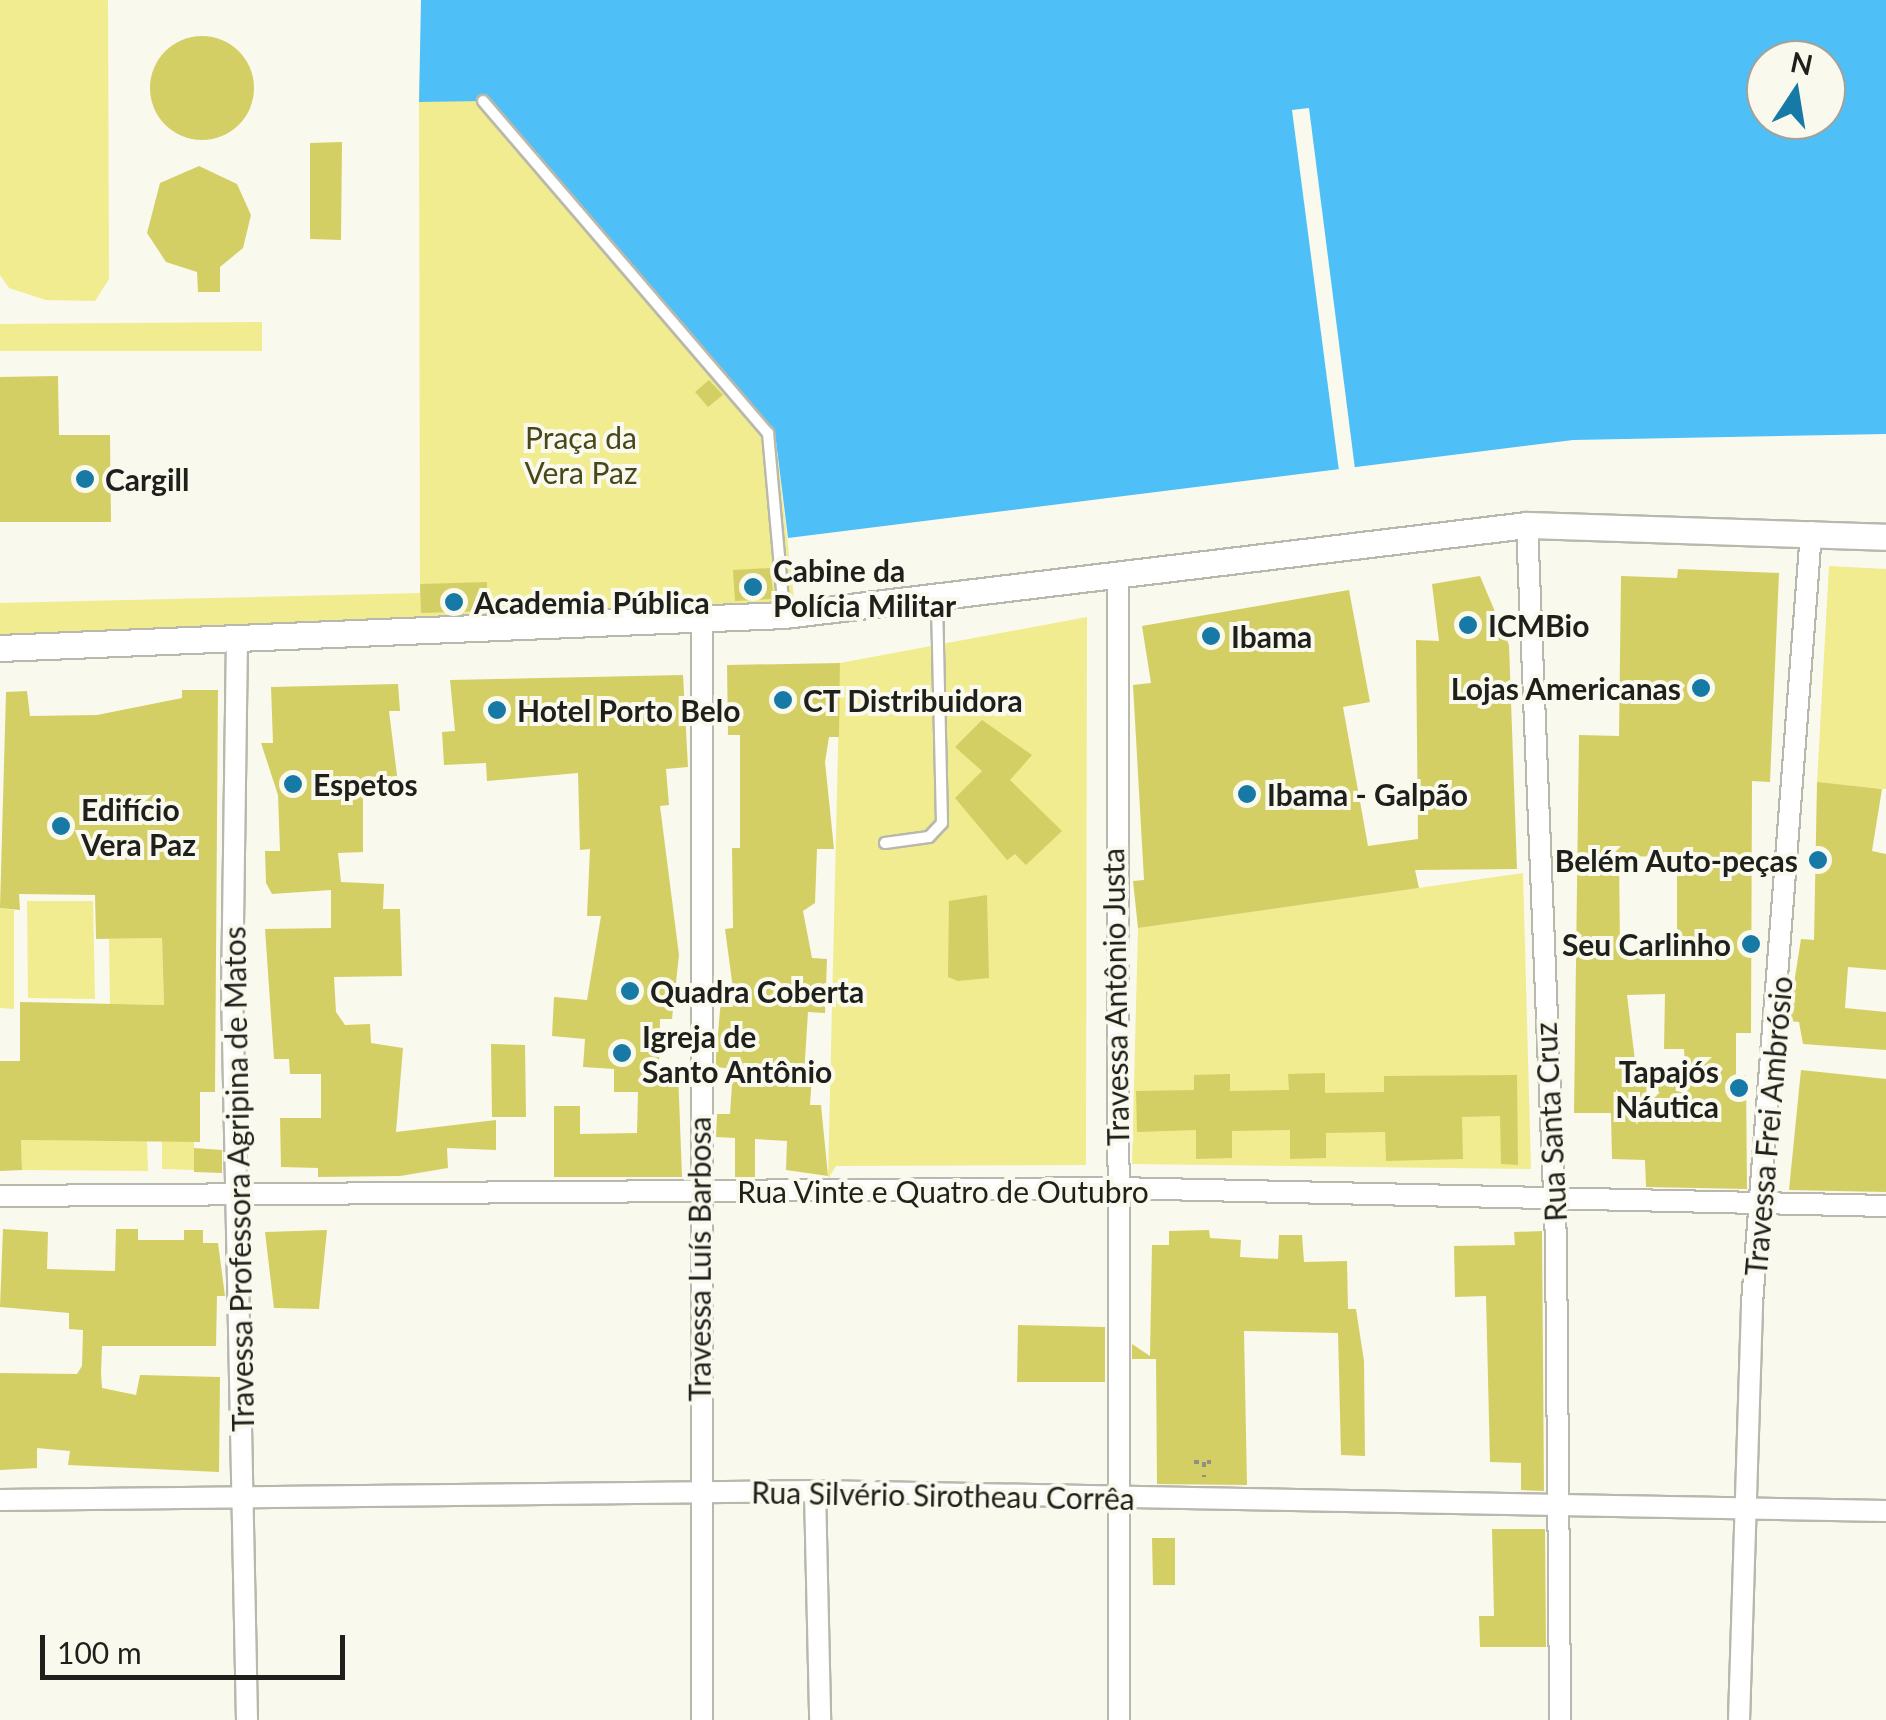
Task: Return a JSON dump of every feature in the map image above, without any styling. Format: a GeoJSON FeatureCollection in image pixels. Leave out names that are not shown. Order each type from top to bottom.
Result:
{"type":"FeatureCollection","features":[{"type":"Feature","properties":{"kind":"street"},"geometry":{"type":"LineString","coordinates":[[0,648],[702,618],[784,620],[937,596],[1527,525],[1886,537]]}},
{"type":"Feature","properties":{"kind":"street","name":"Rua Santa Cruz"},"geometry":{"type":"LineString","coordinates":[[1527,525],[1552,1202],[1560,1720]]}},
{"type":"Feature","properties":{"kind":"street","name":"Travessa Frei Ambrósio"},"geometry":{"type":"LineString","coordinates":[[1739,1720],[1745,1508],[1811,532]]}},
{"type":"Feature","properties":{"kind":"street","name":"Travessa Antônio Justa"},"geometry":{"type":"LineString","coordinates":[[1118,575],[1116,1188],[1122,1497],[1119,1720]]}},
{"type":"Feature","properties":{"kind":"street","name":"Travessa Luís Barbosa"},"geometry":{"type":"LineString","coordinates":[[702,618],[702,1192],[696,1492],[702,1720]]}},
{"type":"Feature","properties":{"kind":"street","name":"Travessa Professora Agripina de Matos"},"geometry":{"type":"LineString","coordinates":[[237,638],[238,1191],[247,1720]]}},
{"type":"Feature","properties":{"kind":"street","name":"Rua Vinte e Quatro de Outubro"},"geometry":{"type":"LineString","coordinates":[[0,1196],[238,1191],[1116,1188],[1765,1209],[1886,1206]]}},
{"type":"Feature","properties":{"kind":"street"},"geometry":{"type":"LineString","coordinates":[[815,1491],[820,1720]]}},
{"type":"Feature","properties":{"kind":"street","name":"Rua Silvério Sirotheau Corrêa"},"geometry":{"type":"LineString","coordinates":[[0,1500],[815,1491],[1559,1508],[1886,1511]]}},
{"type":"Feature","properties":{"kind":"lane"},"geometry":{"type":"LineString","coordinates":[[483,101],[768,434],[784,620]]}},
{"type":"Feature","properties":{"kind":"lane"},"geometry":{"type":"LineString","coordinates":[[885,843],[929,837],[942,823],[937,596]]}},
{"type":"Feature","properties":{"kind":"path"},"geometry":{"type":"LineString","coordinates":[[1194,1462],[1211,1462]]}},
{"type":"Feature","properties":{"kind":"path"},"geometry":{"type":"LineString","coordinates":[[1204,1462],[1204,1487]]}},
{"type":"Feature","properties":{"kind":"green space"},"geometry":{"type":"Polygon","coordinates":[[[0,0],[108,0],[109,279],[95,301],[46,300],[9,288],[0,275],[0,0]]]}},
{"type":"Feature","properties":{"kind":"green space","name":"Praça da Vera Paz"},"geometry":{"type":"Polygon","coordinates":[[[484,100],[775,433],[795,606],[0,640],[0,603],[420,593],[419,102],[484,100]]]}},
{"type":"Feature","properties":{"kind":"green space"},"geometry":{"type":"Polygon","coordinates":[[[262,322],[262,351],[0,351],[0,324],[262,322]]]}},
{"type":"Feature","properties":{"kind":"green space"},"geometry":{"type":"Polygon","coordinates":[[[1829,566],[1886,569],[1886,789],[1817,783],[1829,566]]]}},
{"type":"Feature","properties":{"kind":"green space"},"geometry":{"type":"Polygon","coordinates":[[[1087,617],[1086,1165],[836,1166],[828,1179],[840,663],[1087,617]]]}},
{"type":"Feature","properties":{"kind":"green space"},"geometry":{"type":"Polygon","coordinates":[[[1523,873],[1531,1169],[1132,1164],[1138,928],[1523,873]]]}},
{"type":"Feature","properties":{"kind":"green space"},"geometry":{"type":"Polygon","coordinates":[[[27,901],[93,901],[95,999],[28,998],[27,901]]]}},
{"type":"Feature","properties":{"kind":"green space"},"geometry":{"type":"Polygon","coordinates":[[[0,908],[14,910],[14,1009],[0,1008],[0,908]]]}},
{"type":"Feature","properties":{"kind":"green space"},"geometry":{"type":"Polygon","coordinates":[[[162,938],[164,1005],[110,1004],[109,939],[162,938]]]}},
{"type":"Feature","properties":{"kind":"green space"},"geometry":{"type":"Polygon","coordinates":[[[21,1140],[147,1141],[148,1171],[22,1170],[21,1140]]]}},
{"type":"Feature","properties":{"kind":"green space"},"geometry":{"type":"Polygon","coordinates":[[[162,1141],[194,1141],[194,1170],[162,1169],[162,1141]]]}},
{"type":"Feature","properties":{"kind":"water"},"geometry":{"type":"Polygon","coordinates":[[[421,0],[1886,0],[1886,434],[1573,440],[788,538],[775,433],[484,101],[419,102],[421,0]]]}},
{"type":"Feature","properties":{"kind":"pier"},"geometry":{"type":"Polygon","coordinates":[[[1309,108],[1355,469],[1339,471],[1292,110],[1309,108]]]}},
{"type":"Feature","properties":{"kind":"building"},"geometry":{"type":"Polygon","coordinates":[[[202,36],[222,40],[239,51],[250,68],[254,88],[250,108],[239,125],[222,136],[202,140],[182,136],[165,125],[154,108],[150,88],[154,68],[165,51],[182,40],[202,36]]]}},
{"type":"Feature","properties":{"kind":"building"},"geometry":{"type":"Polygon","coordinates":[[[342,142],[341,240],[310,239],[310,143],[342,142]]]}},
{"type":"Feature","properties":{"kind":"building"},"geometry":{"type":"Polygon","coordinates":[[[199,166],[237,184],[251,215],[243,248],[220,267],[220,292],[198,292],[197,272],[166,262],[147,233],[160,183],[199,166]]]}},
{"type":"Feature","properties":{"kind":"building"},"geometry":{"type":"Polygon","coordinates":[[[58,376],[59,435],[110,435],[111,522],[0,522],[0,377],[58,376]]]}},
{"type":"Feature","properties":{"kind":"building"},"geometry":{"type":"Polygon","coordinates":[[[709,380],[723,395],[708,407],[695,392],[709,380]]]}},
{"type":"Feature","properties":{"kind":"building","name":"Cabine da Polícia Militar"},"geometry":{"type":"Polygon","coordinates":[[[770,568],[774,599],[735,601],[733,570],[770,568]]]}},
{"type":"Feature","properties":{"kind":"building"},"geometry":{"type":"Polygon","coordinates":[[[1678,569],[1779,573],[1770,782],[1752,781],[1751,1033],[1736,1033],[1736,1075],[1746,1075],[1747,1189],[1646,1187],[1645,1160],[1612,1159],[1611,1113],[1574,1113],[1579,735],[1619,736],[1621,576],[1677,578],[1678,569]],[[1619,856],[1620,950],[1677,949],[1677,857],[1619,856]],[[1665,994],[1627,995],[1638,1085],[1686,1084],[1684,1049],[1664,1049],[1665,994]]]}},
{"type":"Feature","properties":{"kind":"building"},"geometry":{"type":"Polygon","coordinates":[[[1480,576],[1509,645],[1517,869],[1415,870],[1419,888],[1138,928],[1133,881],[1144,880],[1133,685],[1151,683],[1142,626],[1349,590],[1370,702],[1343,707],[1368,846],[1418,839],[1416,640],[1439,641],[1432,584],[1480,576]]]}},
{"type":"Feature","properties":{"kind":"building","name":"Academia Pública"},"geometry":{"type":"Polygon","coordinates":[[[487,582],[487,611],[421,613],[420,584],[487,582]]]}},
{"type":"Feature","properties":{"kind":"building"},"geometry":{"type":"Polygon","coordinates":[[[840,663],[839,737],[829,737],[825,762],[834,849],[817,849],[815,903],[803,911],[812,958],[827,959],[825,1013],[808,1012],[804,1075],[812,1076],[810,1105],[821,1105],[828,1176],[786,1170],[787,1141],[755,1139],[755,1177],[735,1177],[735,1138],[716,1137],[717,1114],[730,1114],[733,1069],[716,1067],[716,1056],[722,988],[733,989],[725,929],[733,928],[732,848],[740,848],[740,735],[728,735],[727,665],[840,663]]]}},
{"type":"Feature","properties":{"kind":"building"},"geometry":{"type":"Polygon","coordinates":[[[683,675],[688,767],[666,769],[669,805],[660,806],[679,955],[672,1019],[660,1019],[659,1071],[678,1071],[682,1177],[554,1177],[554,1106],[580,1106],[580,1134],[637,1133],[638,1092],[614,1092],[614,1069],[583,1067],[585,1039],[552,1036],[554,997],[587,1000],[601,916],[587,916],[590,849],[580,850],[578,773],[487,781],[486,763],[444,765],[442,732],[455,731],[450,680],[683,675]]]}},
{"type":"Feature","properties":{"kind":"building"},"geometry":{"type":"Polygon","coordinates":[[[398,684],[400,711],[389,711],[399,791],[363,793],[363,852],[338,853],[341,882],[384,884],[383,909],[400,909],[402,976],[334,977],[336,1012],[345,1025],[370,1024],[371,1043],[403,1048],[396,1132],[496,1120],[496,1150],[447,1148],[448,1168],[400,1176],[318,1177],[318,1168],[281,1167],[280,1118],[321,1118],[321,1074],[290,1074],[289,1059],[274,1059],[265,929],[331,928],[331,890],[272,894],[266,883],[265,851],[280,851],[278,795],[261,743],[273,743],[271,687],[398,684]]]}},
{"type":"Feature","properties":{"kind":"building"},"geometry":{"type":"Polygon","coordinates":[[[182,690],[218,690],[215,1092],[200,1092],[200,1142],[21,1140],[22,1170],[0,1171],[0,1061],[20,1061],[20,1002],[164,1005],[162,938],[96,939],[95,895],[19,894],[20,910],[0,908],[6,692],[27,691],[30,716],[97,715],[182,698],[182,690]]]}},
{"type":"Feature","properties":{"kind":"building"},"geometry":{"type":"Polygon","coordinates":[[[982,720],[1032,755],[1010,780],[1062,831],[1026,865],[1015,854],[1007,860],[955,798],[982,771],[955,747],[982,720]]]}},
{"type":"Feature","properties":{"kind":"building"},"geometry":{"type":"Polygon","coordinates":[[[1817,782],[1882,789],[1872,851],[1886,854],[1886,970],[1848,967],[1845,1008],[1886,1012],[1886,1050],[1803,1044],[1799,1022],[1788,1021],[1801,939],[1814,940],[1817,782]]]}},
{"type":"Feature","properties":{"kind":"building"},"geometry":{"type":"Polygon","coordinates":[[[987,895],[989,978],[958,981],[948,977],[949,901],[987,895]]]}},
{"type":"Feature","properties":{"kind":"building"},"geometry":{"type":"Polygon","coordinates":[[[491,1044],[525,1045],[526,1117],[492,1117],[491,1044]]]}},
{"type":"Feature","properties":{"kind":"building"},"geometry":{"type":"Polygon","coordinates":[[[1801,1070],[1886,1079],[1886,1192],[1789,1190],[1801,1070]]]}},
{"type":"Feature","properties":{"kind":"building"},"geometry":{"type":"Polygon","coordinates":[[[1325,1073],[1325,1093],[1384,1092],[1384,1076],[1517,1075],[1518,1165],[1501,1164],[1500,1116],[1462,1117],[1463,1159],[1386,1161],[1385,1132],[1326,1133],[1326,1158],[1290,1159],[1290,1130],[1232,1131],[1232,1158],[1196,1159],[1196,1130],[1137,1132],[1136,1091],[1194,1090],[1194,1075],[1230,1074],[1230,1091],[1289,1090],[1288,1074],[1325,1073]]]}},
{"type":"Feature","properties":{"kind":"building"},"geometry":{"type":"Polygon","coordinates":[[[194,1148],[222,1150],[222,1173],[194,1172],[194,1148]]]}},
{"type":"Feature","properties":{"kind":"building"},"geometry":{"type":"Polygon","coordinates":[[[3,1229],[48,1232],[47,1269],[115,1271],[116,1229],[138,1229],[138,1240],[184,1240],[184,1230],[203,1230],[203,1243],[218,1243],[225,1296],[217,1296],[216,1346],[102,1346],[101,1374],[102,1388],[136,1395],[140,1375],[220,1377],[219,1472],[68,1465],[70,1451],[37,1448],[37,1468],[0,1470],[0,1373],[77,1374],[82,1366],[83,1330],[69,1329],[69,1313],[0,1307],[3,1229]]]}},
{"type":"Feature","properties":{"kind":"building"},"geometry":{"type":"Polygon","coordinates":[[[327,1230],[319,1309],[274,1308],[265,1232],[327,1230]]]}},
{"type":"Feature","properties":{"kind":"building"},"geometry":{"type":"Polygon","coordinates":[[[1209,1230],[1210,1238],[1241,1240],[1240,1257],[1278,1259],[1279,1235],[1302,1235],[1304,1262],[1347,1261],[1348,1309],[1356,1309],[1364,1361],[1365,1456],[1341,1455],[1338,1333],[1244,1331],[1247,1485],[1157,1484],[1156,1359],[1132,1359],[1132,1344],[1150,1356],[1152,1245],[1169,1245],[1169,1231],[1209,1230]]]}},
{"type":"Feature","properties":{"kind":"building"},"geometry":{"type":"Polygon","coordinates":[[[1542,1231],[1544,1491],[1521,1490],[1521,1463],[1490,1462],[1486,1296],[1455,1297],[1454,1246],[1515,1245],[1514,1232],[1542,1231]]]}},
{"type":"Feature","properties":{"kind":"building"},"geometry":{"type":"Polygon","coordinates":[[[1018,1325],[1105,1327],[1105,1382],[1017,1382],[1018,1325]]]}},
{"type":"Feature","properties":{"kind":"building"},"geometry":{"type":"Polygon","coordinates":[[[1492,1529],[1545,1529],[1546,1647],[1480,1647],[1479,1616],[1494,1616],[1492,1529]]]}},
{"type":"Feature","properties":{"kind":"building"},"geometry":{"type":"Polygon","coordinates":[[[1152,1538],[1175,1538],[1175,1585],[1153,1585],[1152,1538]]]}},
{"type":"Feature","properties":{"kind":"place","name":"Cargill"},"geometry":{"type":"Point","coordinates":[85,479]}},
{"type":"Feature","properties":{"kind":"place","name":"Cabine da Polícia Militar"},"geometry":{"type":"Point","coordinates":[753,587]}},
{"type":"Feature","properties":{"kind":"place","name":"Academia Pública"},"geometry":{"type":"Point","coordinates":[454,602]}},
{"type":"Feature","properties":{"kind":"place","name":"ICMBio"},"geometry":{"type":"Point","coordinates":[1468,625]}},
{"type":"Feature","properties":{"kind":"place","name":"Ibama"},"geometry":{"type":"Point","coordinates":[1211,636]}},
{"type":"Feature","properties":{"kind":"place","name":"Lojas Americanas"},"geometry":{"type":"Point","coordinates":[1701,688]}},
{"type":"Feature","properties":{"kind":"place","name":"CT Distribuidora"},"geometry":{"type":"Point","coordinates":[783,700]}},
{"type":"Feature","properties":{"kind":"place","name":"Hotel Porto Belo"},"geometry":{"type":"Point","coordinates":[497,710]}},
{"type":"Feature","properties":{"kind":"place","name":"Espetos"},"geometry":{"type":"Point","coordinates":[293,784]}},
{"type":"Feature","properties":{"kind":"place","name":"Ibama - Galpão"},"geometry":{"type":"Point","coordinates":[1247,794]}},
{"type":"Feature","properties":{"kind":"place","name":"Edifício Vera Paz"},"geometry":{"type":"Point","coordinates":[61,826]}},
{"type":"Feature","properties":{"kind":"place","name":"Belém Auto-peças"},"geometry":{"type":"Point","coordinates":[1818,860]}},
{"type":"Feature","properties":{"kind":"place","name":"Seu Carlinho"},"geometry":{"type":"Point","coordinates":[1751,944]}},
{"type":"Feature","properties":{"kind":"place","name":"Quadra Coberta"},"geometry":{"type":"Point","coordinates":[630,991]}},
{"type":"Feature","properties":{"kind":"place","name":"Igreja de Santo Antônio"},"geometry":{"type":"Point","coordinates":[622,1053]}},
{"type":"Feature","properties":{"kind":"place","name":"Tapajós Náutica"},"geometry":{"type":"Point","coordinates":[1739,1088]}}]}
